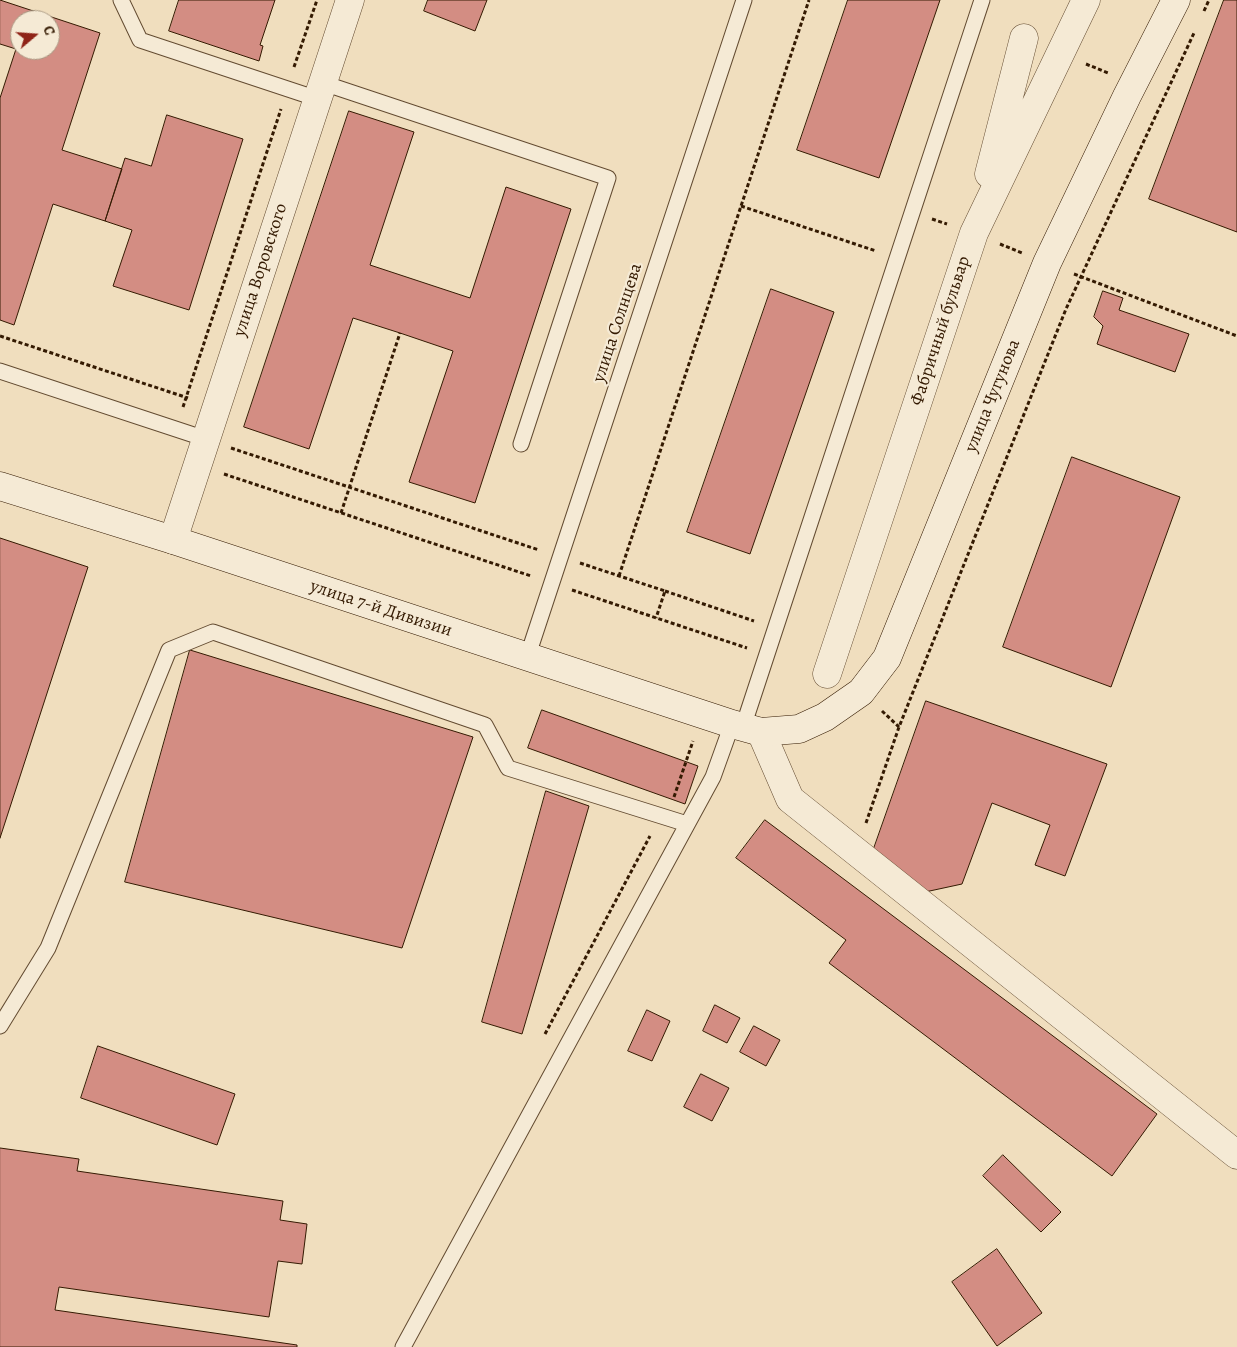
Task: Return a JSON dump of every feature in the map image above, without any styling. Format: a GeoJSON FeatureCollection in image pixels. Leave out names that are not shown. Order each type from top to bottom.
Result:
{"type":"FeatureCollection","features":[{"type":"Feature","properties":{"kind":"street","name":"улица Воровского"},"geometry":{"type":"LineString","coordinates":[[172,540],[197,466],[214,442],[216,407],[350,0]]}},
{"type":"Feature","properties":{"kind":"street","name":"Фабричный бульвар"},"geometry":{"type":"LineString","coordinates":[[827,674],[974,233],[1086,0]]}},
{"type":"Feature","properties":{"kind":"street","name":"улица Чугунова"},"geometry":{"type":"LineString","coordinates":[[745,728],[799,730],[825,717],[861,692],[887,658],[1047,263],[1126,96],[1176,0]]}},
{"type":"Feature","properties":{"kind":"street"},"geometry":{"type":"LineString","coordinates":[[974,233],[1024,38]]}},
{"type":"Feature","properties":{"kind":"street","name":"улица 7-й Дивизии"},"geometry":{"type":"LineString","coordinates":[[0,486],[172,540],[745,728]]}},
{"type":"Feature","properties":{"kind":"street"},"geometry":{"type":"LineString","coordinates":[[745,728],[790,799],[1237,1155]]}},
{"type":"Feature","properties":{"kind":"lane"},"geometry":{"type":"LineString","coordinates":[[121,0],[140,40],[287,89],[320,91],[608,178],[521,444]]}},
{"type":"Feature","properties":{"kind":"lane","name":"улица Солнцева"},"geometry":{"type":"LineString","coordinates":[[527,658],[744,0]]}},
{"type":"Feature","properties":{"kind":"lane"},"geometry":{"type":"LineString","coordinates":[[403,1347],[687,824],[713,777],[745,728],[767,654],[982,0]]}},
{"type":"Feature","properties":{"kind":"lane"},"geometry":{"type":"LineString","coordinates":[[0,371],[214,442]]}},
{"type":"Feature","properties":{"kind":"lane"},"geometry":{"type":"LineString","coordinates":[[0,1026],[48,948],[169,650],[213,632],[485,725],[508,768],[687,824]]}},
{"type":"Feature","properties":{"kind":"path"},"geometry":{"type":"LineString","coordinates":[[175,429],[317,0]]}},
{"type":"Feature","properties":{"kind":"path"},"geometry":{"type":"LineString","coordinates":[[619,576],[808,0]]}},
{"type":"Feature","properties":{"kind":"path"},"geometry":{"type":"LineString","coordinates":[[1201,18],[1209,0]]}},
{"type":"Feature","properties":{"kind":"path"},"geometry":{"type":"LineString","coordinates":[[856,852],[899,727],[1066,309],[1197,27]]}},
{"type":"Feature","properties":{"kind":"path"},"geometry":{"type":"LineString","coordinates":[[741,206],[898,258]]}},
{"type":"Feature","properties":{"kind":"path"},"geometry":{"type":"LineString","coordinates":[[912,213],[974,233]]}},
{"type":"Feature","properties":{"kind":"path"},"geometry":{"type":"LineString","coordinates":[[1081,278],[1237,336]]}},
{"type":"Feature","properties":{"kind":"path"},"geometry":{"type":"LineString","coordinates":[[341,513],[400,333]]}},
{"type":"Feature","properties":{"kind":"path"},"geometry":{"type":"LineString","coordinates":[[0,336],[216,407]]}},
{"type":"Feature","properties":{"kind":"path"},"geometry":{"type":"LineString","coordinates":[[214,442],[776,628]]}},
{"type":"Feature","properties":{"kind":"path"},"geometry":{"type":"LineString","coordinates":[[197,466],[767,654]]}},
{"type":"Feature","properties":{"kind":"path"},"geometry":{"type":"LineString","coordinates":[[656,618],[665,591]]}},
{"type":"Feature","properties":{"kind":"building"},"geometry":{"type":"Polygon","coordinates":[[[0,0],[30,10],[10,10],[10,47],[0,44],[0,0]]]}},
{"type":"Feature","properties":{"kind":"building"},"geometry":{"type":"Polygon","coordinates":[[[179,0],[275,0],[260,45],[263,46],[259,61],[169,31],[179,0]]]}},
{"type":"Feature","properties":{"kind":"building"},"geometry":{"type":"Polygon","coordinates":[[[428,0],[487,0],[475,31],[424,11],[428,0]]]}},
{"type":"Feature","properties":{"kind":"building"},"geometry":{"type":"Polygon","coordinates":[[[848,0],[940,0],[879,178],[797,150],[848,0]]]}},
{"type":"Feature","properties":{"kind":"building"},"geometry":{"type":"Polygon","coordinates":[[[1224,0],[1237,0],[1237,232],[1149,199],[1224,0]]]}},
{"type":"Feature","properties":{"kind":"building"},"geometry":{"type":"Polygon","coordinates":[[[60,20],[100,33],[62,150],[122,169],[105,221],[53,204],[14,325],[0,320],[0,98],[12,60],[60,60],[60,20]]]}},
{"type":"Feature","properties":{"kind":"building"},"geometry":{"type":"Polygon","coordinates":[[[349,111],[414,132],[370,265],[470,298],[506,187],[571,209],[475,503],[409,482],[453,351],[400,333],[353,318],[309,449],[244,427],[349,111]]]}},
{"type":"Feature","properties":{"kind":"building"},"geometry":{"type":"Polygon","coordinates":[[[167,115],[243,139],[189,310],[113,286],[132,230],[105,221],[125,158],[151,166],[167,115]]]}},
{"type":"Feature","properties":{"kind":"building"},"geometry":{"type":"Polygon","coordinates":[[[771,289],[834,312],[750,554],[687,532],[771,289]]]}},
{"type":"Feature","properties":{"kind":"building"},"geometry":{"type":"Polygon","coordinates":[[[1103,291],[1123,298],[1119,310],[1189,334],[1175,372],[1097,344],[1103,326],[1094,317],[1103,291]]]}},
{"type":"Feature","properties":{"kind":"building"},"geometry":{"type":"Polygon","coordinates":[[[1072,457],[1180,497],[1111,687],[1003,647],[1072,457]]]}},
{"type":"Feature","properties":{"kind":"building"},"geometry":{"type":"Polygon","coordinates":[[[0,538],[88,567],[0,838],[0,538]]]}},
{"type":"Feature","properties":{"kind":"building"},"geometry":{"type":"Polygon","coordinates":[[[190,650],[473,737],[402,948],[125,882],[190,650]]]}},
{"type":"Feature","properties":{"kind":"building"},"geometry":{"type":"Polygon","coordinates":[[[926,701],[1107,764],[1065,876],[1035,865],[1050,825],[992,803],[962,884],[925,892],[872,854],[926,701]]]}},
{"type":"Feature","properties":{"kind":"building"},"geometry":{"type":"Polygon","coordinates":[[[542,710],[698,766],[685,804],[528,748],[542,710]]]}},
{"type":"Feature","properties":{"kind":"building"},"geometry":{"type":"Polygon","coordinates":[[[546,791],[589,806],[522,1034],[482,1022],[546,791]]]}},
{"type":"Feature","properties":{"kind":"building"},"geometry":{"type":"Polygon","coordinates":[[[765,820],[1157,1114],[1112,1176],[829,963],[846,940],[736,858],[765,820]]]}},
{"type":"Feature","properties":{"kind":"building"},"geometry":{"type":"Polygon","coordinates":[[[715,1005],[740,1018],[727,1043],[703,1031],[715,1005]]]}},
{"type":"Feature","properties":{"kind":"building"},"geometry":{"type":"Polygon","coordinates":[[[647,1010],[670,1021],[652,1061],[628,1051],[647,1010]]]}},
{"type":"Feature","properties":{"kind":"building"},"geometry":{"type":"Polygon","coordinates":[[[754,1026],[780,1040],[766,1066],[740,1052],[754,1026]]]}},
{"type":"Feature","properties":{"kind":"building"},"geometry":{"type":"Polygon","coordinates":[[[98,1046],[235,1094],[217,1145],[81,1098],[98,1046]]]}},
{"type":"Feature","properties":{"kind":"building"},"geometry":{"type":"Polygon","coordinates":[[[701,1074],[729,1088],[712,1121],[684,1107],[701,1074]]]}},
{"type":"Feature","properties":{"kind":"building"},"geometry":{"type":"Polygon","coordinates":[[[0,1148],[79,1159],[77,1171],[283,1201],[280,1220],[307,1224],[302,1264],[278,1261],[269,1317],[59,1287],[55,1310],[297,1345],[297,1347],[0,1347],[0,1148]]]}},
{"type":"Feature","properties":{"kind":"building"},"geometry":{"type":"Polygon","coordinates":[[[1003,1155],[1061,1212],[1041,1232],[983,1176],[1003,1155]]]}},
{"type":"Feature","properties":{"kind":"building"},"geometry":{"type":"Polygon","coordinates":[[[997,1249],[1042,1313],[997,1346],[952,1282],[997,1249]]]}}]}
